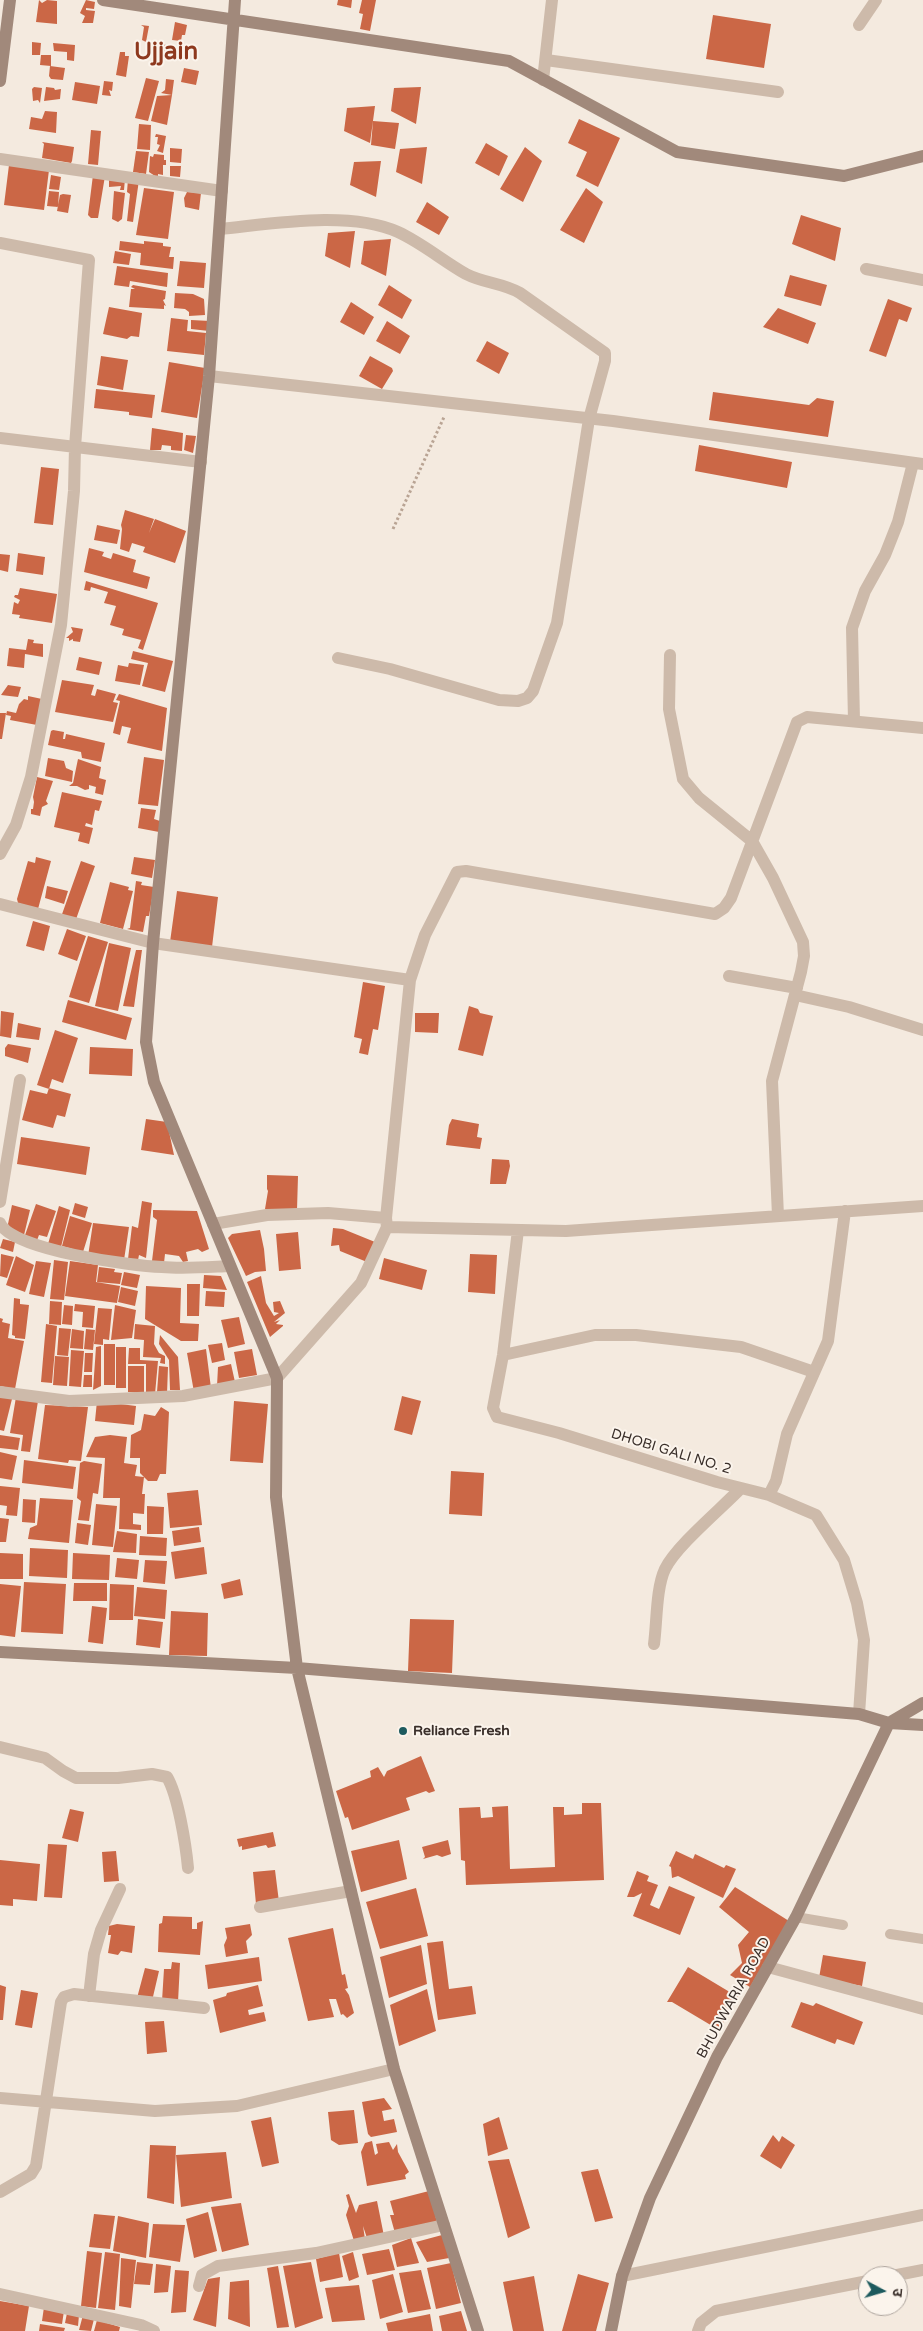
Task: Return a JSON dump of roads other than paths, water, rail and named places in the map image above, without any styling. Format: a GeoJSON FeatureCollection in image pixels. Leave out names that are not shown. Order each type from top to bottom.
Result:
{"type":"FeatureCollection","features":[{"type":"Feature","properties":{"kind":"street"},"geometry":{"type":"LineString","coordinates":[[0,81],[10,0]]}},
{"type":"Feature","properties":{"kind":"street"},"geometry":{"type":"LineString","coordinates":[[103,0],[509,61],[677,152],[844,176],[923,156]]}},
{"type":"Feature","properties":{"kind":"street"},"geometry":{"type":"LineString","coordinates":[[235,0],[209,376],[153,943],[146,1042],[154,1082],[277,1378],[276,1497],[297,1668],[394,2069],[478,2331]]}},
{"type":"Feature","properties":{"kind":"street"},"geometry":{"type":"LineString","coordinates":[[543,80],[552,0]]}},
{"type":"Feature","properties":{"kind":"street"},"geometry":{"type":"LineString","coordinates":[[859,25],[876,0]]}},
{"type":"Feature","properties":{"kind":"street"},"geometry":{"type":"LineString","coordinates":[[546,60],[778,92]]}},
{"type":"Feature","properties":{"kind":"street"},"geometry":{"type":"LineString","coordinates":[[0,159],[222,191]]}},
{"type":"Feature","properties":{"kind":"street"},"geometry":{"type":"LineString","coordinates":[[220,229],[310,221],[336,221],[379,226],[412,240],[466,274],[480,280],[508,286],[606,353],[589,418],[557,623],[534,692],[527,698],[518,701],[498,700],[390,668],[338,658]]}},
{"type":"Feature","properties":{"kind":"street"},"geometry":{"type":"LineString","coordinates":[[0,243],[89,260],[75,447],[74,491],[61,625],[31,777],[16,825],[0,854]]}},
{"type":"Feature","properties":{"kind":"street"},"geometry":{"type":"LineString","coordinates":[[866,269],[923,280]]}},
{"type":"Feature","properties":{"kind":"street"},"geometry":{"type":"LineString","coordinates":[[209,376],[589,418],[918,463],[885,555],[865,591],[852,628],[854,722]]}},
{"type":"Feature","properties":{"kind":"street"},"geometry":{"type":"LineString","coordinates":[[0,438],[201,462]]}},
{"type":"Feature","properties":{"kind":"street"},"geometry":{"type":"LineString","coordinates":[[670,655],[669,709],[683,779],[698,798],[752,842],[773,878],[803,942],[804,956],[796,992],[772,1081],[778,1216]]}},
{"type":"Feature","properties":{"kind":"street"},"geometry":{"type":"LineString","coordinates":[[0,1392],[69,1401],[183,1396],[277,1378],[361,1283],[386,1223],[410,980],[425,935],[457,872],[466,871],[715,914],[724,908],[731,898],[797,722],[807,716],[923,728]]}},
{"type":"Feature","properties":{"kind":"street"},"geometry":{"type":"LineString","coordinates":[[0,904],[153,943],[410,980]]}},
{"type":"Feature","properties":{"kind":"street"},"geometry":{"type":"LineString","coordinates":[[729,976],[796,992],[923,1030]]}},
{"type":"Feature","properties":{"kind":"street"},"geometry":{"type":"LineString","coordinates":[[0,1202],[20,1080]]}},
{"type":"Feature","properties":{"kind":"street"},"geometry":{"type":"LineString","coordinates":[[213,1224],[267,1216],[328,1213],[386,1223],[566,1231],[923,1206]]}},
{"type":"Feature","properties":{"kind":"street"},"geometry":{"type":"LineString","coordinates":[[769,1494],[776,1481],[787,1434],[828,1340],[845,1211]]}},
{"type":"Feature","properties":{"kind":"street"},"geometry":{"type":"LineString","coordinates":[[0,1222],[2,1228],[28,1242],[87,1258],[162,1268],[230,1266]]}},
{"type":"Feature","properties":{"kind":"street","name":"DHOBI GALI NO. 2"},"geometry":{"type":"LineString","coordinates":[[518,1230],[504,1355],[493,1408],[497,1417],[559,1433],[717,1482],[769,1494],[816,1515],[844,1560],[857,1603],[864,1640],[859,1714]]}},
{"type":"Feature","properties":{"kind":"street"},"geometry":{"type":"LineString","coordinates":[[504,1355],[595,1336],[636,1335],[741,1347],[814,1372]]}},
{"type":"Feature","properties":{"kind":"street"},"geometry":{"type":"LineString","coordinates":[[654,1644],[661,1582],[665,1569],[677,1553],[742,1488]]}},
{"type":"Feature","properties":{"kind":"street"},"geometry":{"type":"LineString","coordinates":[[0,1652],[297,1668],[859,1714],[889,1723],[923,1725]]}},
{"type":"Feature","properties":{"kind":"street"},"geometry":{"type":"LineString","coordinates":[[889,1723],[923,1703]]}},
{"type":"Feature","properties":{"kind":"street","name":"BHUDWARIA ROAD"},"geometry":{"type":"LineString","coordinates":[[611,2331],[622,2276],[650,2198],[718,2057],[796,1916],[889,1723]]}},
{"type":"Feature","properties":{"kind":"street"},"geometry":{"type":"LineString","coordinates":[[0,1747],[45,1758],[63,1772],[76,1778],[118,1778],[152,1774],[167,1777],[172,1786],[185,1843],[188,1868]]}},
{"type":"Feature","properties":{"kind":"street"},"geometry":{"type":"LineString","coordinates":[[89,1996],[94,1954],[101,1930],[120,1889]]}},
{"type":"Feature","properties":{"kind":"street"},"geometry":{"type":"LineString","coordinates":[[260,1907],[351,1891]]}},
{"type":"Feature","properties":{"kind":"street"},"geometry":{"type":"LineString","coordinates":[[768,1967],[923,2009]]}},
{"type":"Feature","properties":{"kind":"street"},"geometry":{"type":"LineString","coordinates":[[0,2192],[32,2174],[36,2166],[61,2002],[64,1997],[70,1995],[89,1996],[204,2008]]}},
{"type":"Feature","properties":{"kind":"street"},"geometry":{"type":"LineString","coordinates":[[0,2098],[155,2111],[237,2106],[394,2069]]}},
{"type":"Feature","properties":{"kind":"street"},"geometry":{"type":"LineString","coordinates":[[622,2276],[923,2215]]}},
{"type":"Feature","properties":{"kind":"street"},"geometry":{"type":"LineString","coordinates":[[199,2286],[202,2275],[218,2266],[316,2253],[444,2225]]}},
{"type":"Feature","properties":{"kind":"street"},"geometry":{"type":"LineString","coordinates":[[908,2273],[923,2270]]}},
{"type":"Feature","properties":{"kind":"street"},"geometry":{"type":"LineString","coordinates":[[698,2331],[701,2323],[716,2311],[858,2283]]}},
{"type":"Feature","properties":{"kind":"street"},"geometry":{"type":"LineString","coordinates":[[0,2294],[141,2325],[154,2331]]}},
{"type":"Feature","properties":{"kind":"lane"},"geometry":{"type":"LineString","coordinates":[[796,1916],[843,1925]]}},
{"type":"Feature","properties":{"kind":"lane"},"geometry":{"type":"LineString","coordinates":[[890,1934],[923,1939]]}},
{"type":"Feature","properties":{"kind":"place","name":"Reliance Fresh"},"geometry":{"type":"Point","coordinates":[403,1731]}},
{"type":"Feature","properties":{"kind":"district","name":"Ujjain"},"geometry":{"type":"Point","coordinates":[166,53]}}]}
